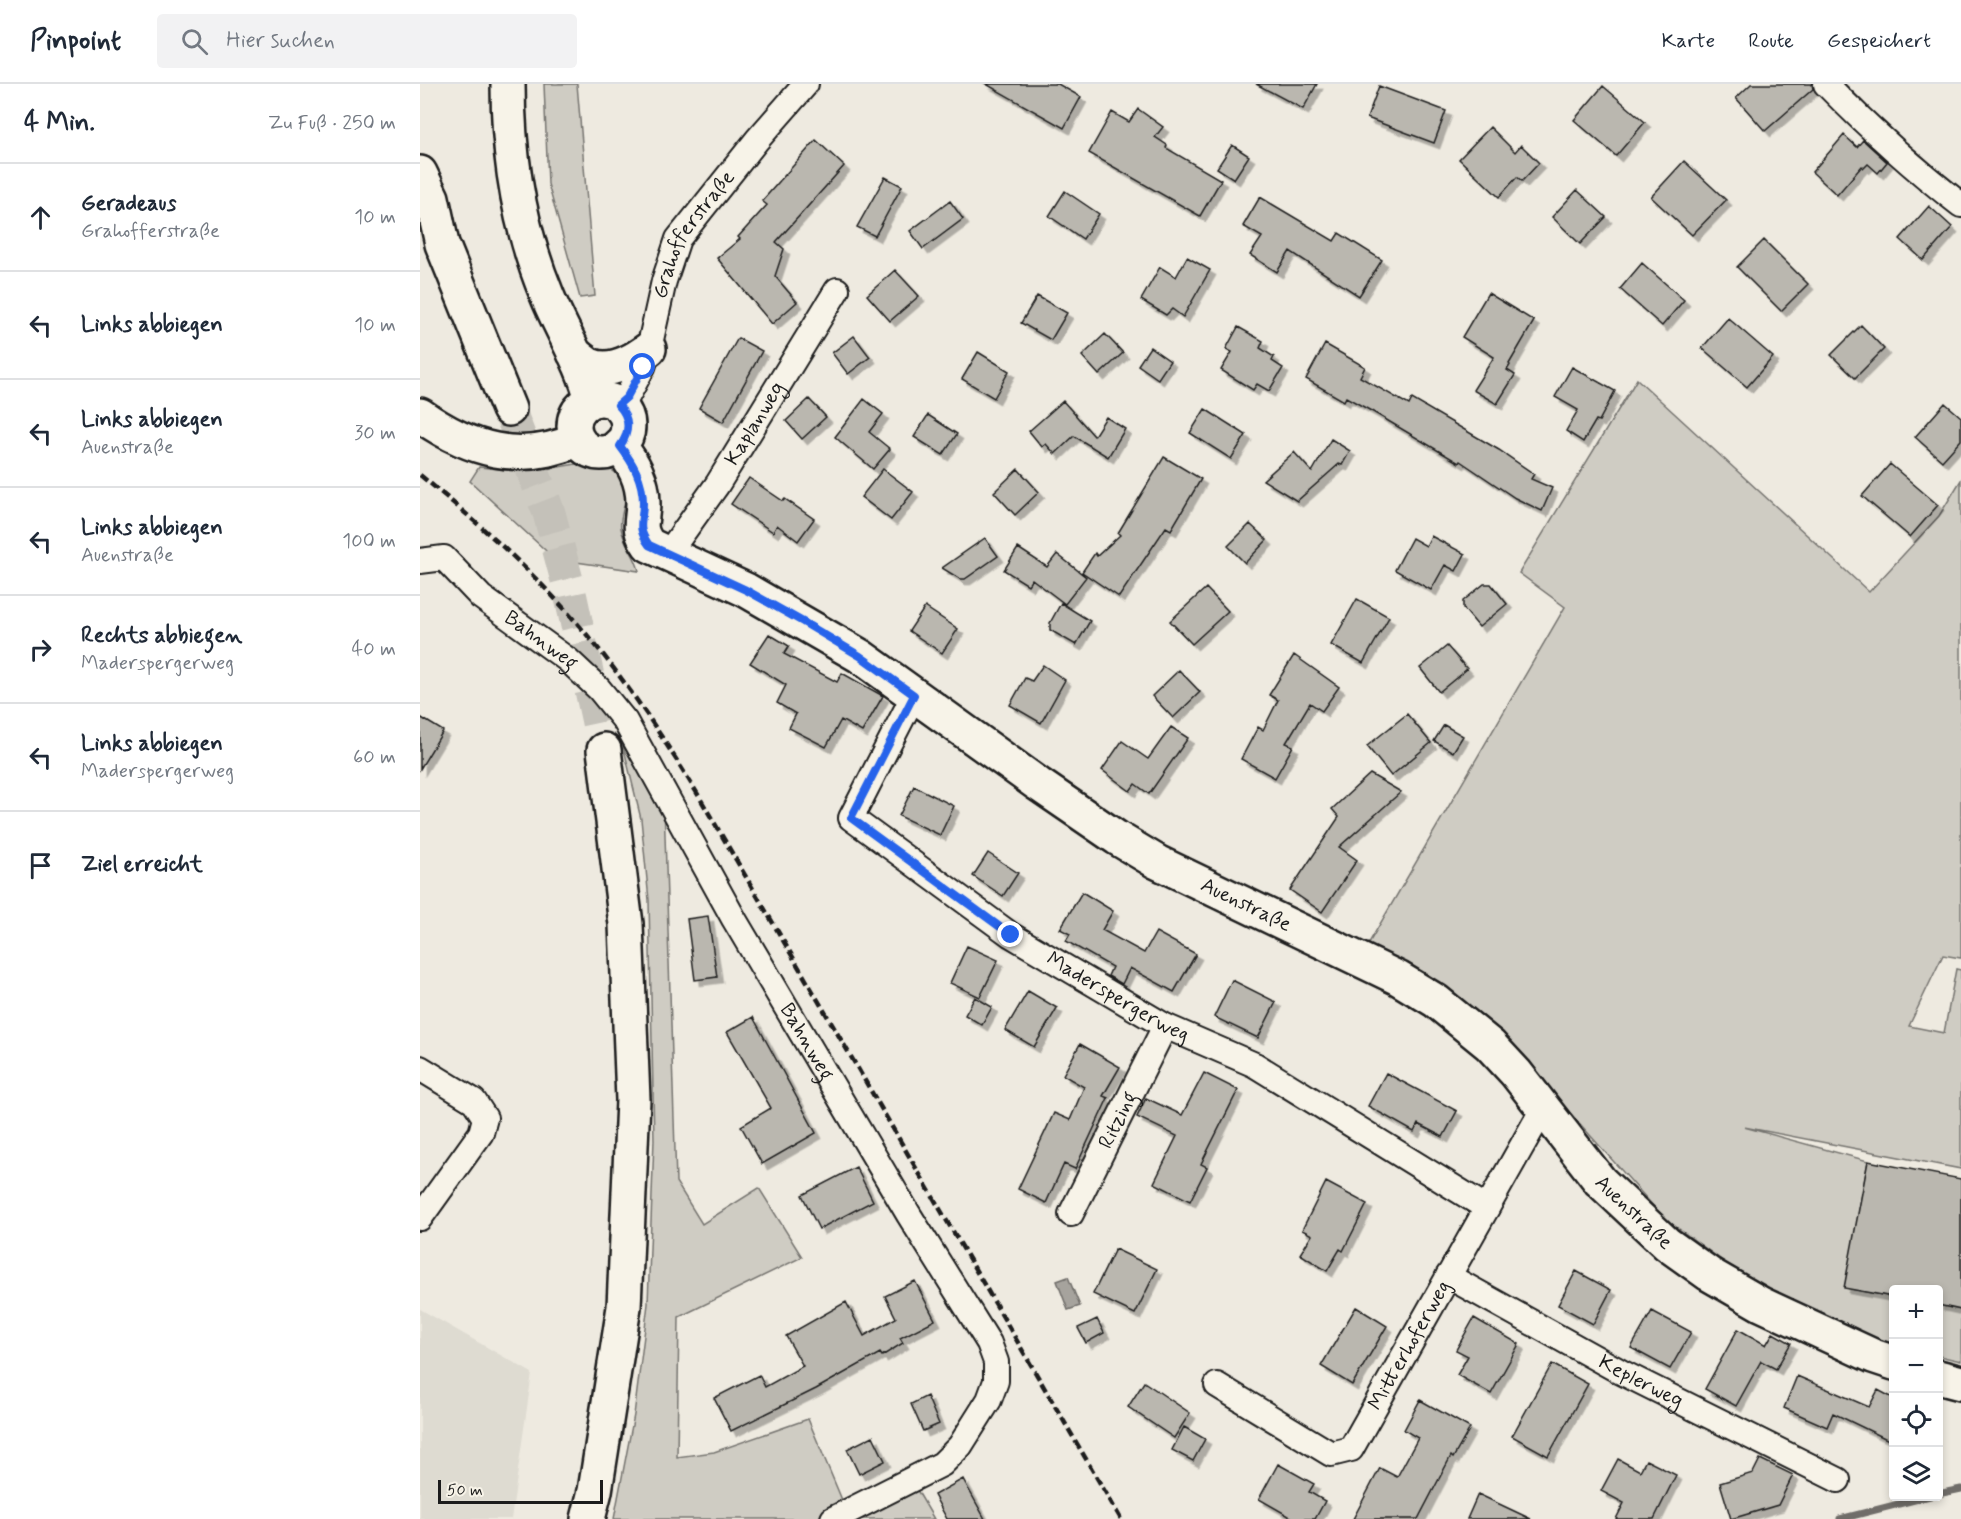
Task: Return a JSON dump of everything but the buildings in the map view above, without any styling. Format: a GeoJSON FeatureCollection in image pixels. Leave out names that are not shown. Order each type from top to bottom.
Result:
{"type":"FeatureCollection","features":[{"type":"Feature","properties":{"kind":"street"},"geometry":{"type":"LineString","coordinates":[[508,84],[508,129],[520,210],[546,293],[587,381],[605,402],[626,415],[628,427],[620,446],[606,452],[594,452],[582,446],[577,440],[573,426],[576,414],[585,403],[605,402]]}},
{"type":"Feature","properties":{"kind":"street","name":"Grahofferstraße"},"geometry":{"type":"LineString","coordinates":[[605,402],[627,397],[635,384],[649,349],[664,281],[678,239],[757,140],[807,84]]}},
{"type":"Feature","properties":{"kind":"street"},"geometry":{"type":"LineString","coordinates":[[1826,84],[1853,112],[1961,205]]}},
{"type":"Feature","properties":{"kind":"street"},"geometry":{"type":"LineString","coordinates":[[420,173],[432,198],[442,244],[509,410]]}},
{"type":"Feature","properties":{"kind":"street"},"geometry":{"type":"LineString","coordinates":[[420,216],[442,244]]}},
{"type":"Feature","properties":{"kind":"street","name":"Kaplanweg"},"geometry":{"type":"LineString","coordinates":[[668,555],[717,484],[837,290]]}},
{"type":"Feature","properties":{"kind":"street"},"geometry":{"type":"LineString","coordinates":[[574,353],[589,364],[603,368],[622,365],[636,359],[649,349]]}},
{"type":"Feature","properties":{"kind":"street"},"geometry":{"type":"LineString","coordinates":[[420,415],[470,443],[496,451],[541,452],[577,440]]}},
{"type":"Feature","properties":{"kind":"street","name":"Auenstraße"},"geometry":{"type":"LineString","coordinates":[[620,446],[635,467],[641,484],[643,504],[640,523],[642,534],[649,545],[746,590],[860,656],[1099,826],[1157,862],[1398,978],[1436,1001],[1490,1045],[1544,1107],[1600,1181],[1667,1245],[1709,1274],[1761,1304],[1889,1362]]}},
{"type":"Feature","properties":{"kind":"street","name":"Bahnweg"},"geometry":{"type":"LineString","coordinates":[[420,561],[444,558],[481,597],[568,660],[599,689],[625,721],[734,919],[909,1215],[989,1343],[996,1362],[996,1381],[988,1400],[960,1446],[942,1464],[833,1519]]}},
{"type":"Feature","properties":{"kind":"street","name":"Maderspergerweg"},"geometry":{"type":"LineString","coordinates":[[914,695],[851,818],[1011,935],[1165,1026],[1255,1065],[1487,1208]]}},
{"type":"Feature","properties":{"kind":"street"},"geometry":{"type":"LineString","coordinates":[[588,1519],[595,1491],[624,1307],[633,1100],[626,924],[604,750]]}},
{"type":"Feature","properties":{"kind":"street","name":"Ritzing"},"geometry":{"type":"LineString","coordinates":[[1071,1214],[1165,1026]]}},
{"type":"Feature","properties":{"kind":"street"},"geometry":{"type":"LineString","coordinates":[[420,1068],[474,1101],[485,1118],[481,1133],[420,1218]]}},
{"type":"Feature","properties":{"kind":"street","name":"Mitterhoferweg"},"geometry":{"type":"LineString","coordinates":[[1218,1385],[1331,1454],[1351,1449],[1544,1107]]}},
{"type":"Feature","properties":{"kind":"street","name":"Keplerweg"},"geometry":{"type":"LineString","coordinates":[[1448,1276],[1620,1372],[1838,1480]]}},
{"type":"Feature","properties":{"kind":"street"},"geometry":{"type":"LineString","coordinates":[[1943,1378],[1961,1383]]}},
{"type":"Feature","properties":{"kind":"shaded area"},"geometry":{"type":"Polygon","coordinates":[[[544,84],[577,84],[595,296],[580,298],[548,184],[544,84]]]}},
{"type":"Feature","properties":{"kind":"shaded area"},"geometry":{"type":"Polygon","coordinates":[[[1637,379],[1869,592],[1939,516],[1961,480],[1961,958],[1943,955],[1909,1026],[1944,1033],[1956,969],[1961,970],[1961,1169],[1744,1127],[1868,1161],[1845,1288],[1889,1296],[1889,1346],[1820,1332],[1664,1218],[1489,1022],[1366,948],[1565,607],[1519,573],[1637,379]]]}},
{"type":"Feature","properties":{"kind":"shaded area"},"geometry":{"type":"Polygon","coordinates":[[[588,462],[610,469],[624,484],[625,500],[621,528],[639,571],[555,559],[470,481],[479,467],[529,472],[588,462]]]}},
{"type":"Feature","properties":{"kind":"shaded area"},"geometry":{"type":"Polygon","coordinates":[[[623,745],[664,804],[676,1182],[702,1224],[759,1188],[802,1257],[679,1317],[677,1457],[714,1452],[808,1419],[850,1519],[614,1519],[634,1415],[648,1304],[654,1140],[649,900],[641,819],[623,745]]]}},
{"type":"Feature","properties":{"kind":"shaded area"},"geometry":{"type":"Polygon","coordinates":[[[1068,1277],[1080,1306],[1068,1310],[1057,1281],[1068,1277]]]}},
{"type":"Feature","properties":{"kind":"shaded area"},"geometry":{"type":"Polygon","coordinates":[[[1943,1306],[1961,1310],[1961,1361],[1943,1357],[1943,1306]]]}},
{"type":"Feature","properties":{"kind":"shaded area"},"geometry":{"type":"Polygon","coordinates":[[[420,1309],[532,1373],[511,1519],[420,1519],[420,1309]]]}},
{"type":"Feature","properties":{"kind":"shaded area"},"geometry":{"type":"Polygon","coordinates":[[[917,1490],[934,1519],[857,1519],[917,1490]]]}},
{"type":"Feature","properties":{"kind":"waterway"},"geometry":{"type":"LineString","coordinates":[[1943,1493],[1961,1489]]}},
{"type":"Feature","properties":{"kind":"waterway"},"geometry":{"type":"LineString","coordinates":[[1840,1519],[1910,1501]]}},
{"type":"Feature","properties":{"kind":"tunnel"},"geometry":{"type":"LineString","coordinates":[[509,409],[549,513],[568,584],[604,750]]}},
{"type":"Feature","properties":{"kind":"railway"},"geometry":{"type":"LineString","coordinates":[[420,475],[504,548],[564,608],[598,648],[657,729],[697,793],[1121,1519]]}},
{"type":"Feature","properties":{"kind":"route"},"geometry":{"type":"LineString","coordinates":[[643,367],[627,397],[618,405],[626,415],[628,427],[620,446],[635,467],[641,484],[643,504],[640,523],[642,534],[649,545],[746,590],[803,622],[860,656],[914,695],[851,818],[1011,935]]}}]}
